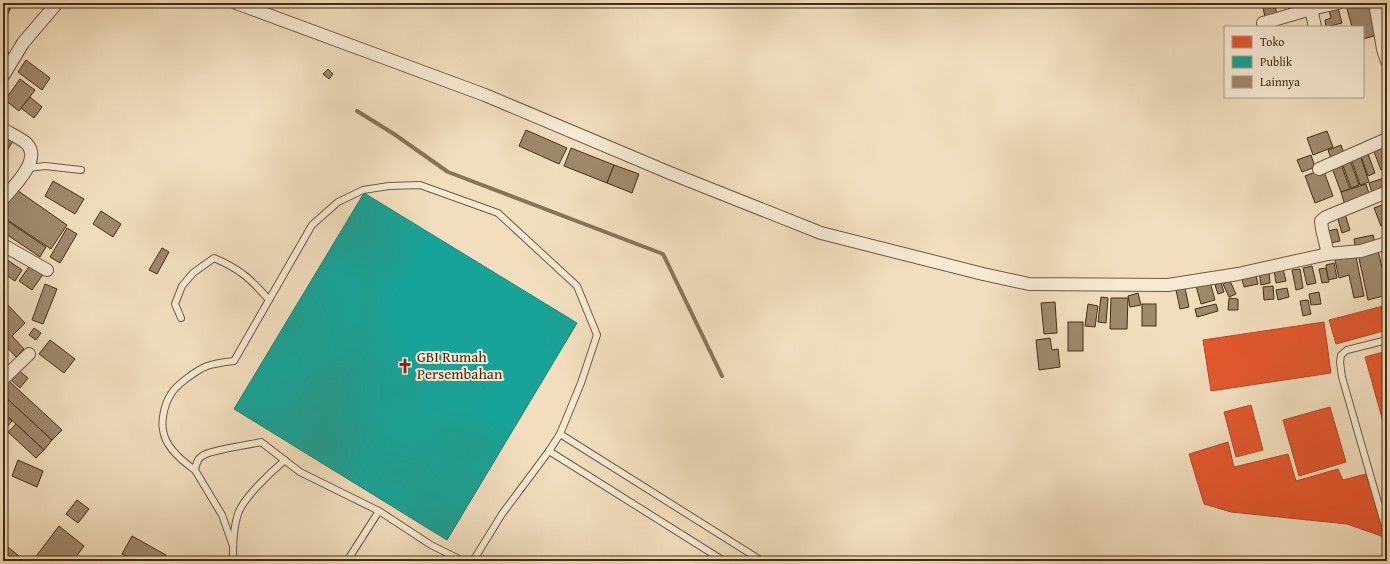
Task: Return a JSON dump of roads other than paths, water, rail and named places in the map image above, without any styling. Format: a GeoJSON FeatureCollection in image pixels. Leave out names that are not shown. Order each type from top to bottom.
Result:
{"type":"FeatureCollection","features":[{"type":"Feature","properties":{"kind":"street"},"geometry":{"type":"LineString","coordinates":[[3,76],[23,43],[57,3]]}},
{"type":"Feature","properties":{"kind":"street"},"geometry":{"type":"LineString","coordinates":[[236,3],[485,95],[663,170],[821,233],[983,274],[1029,284],[1168,285],[1238,274],[1328,254],[1360,251],[1387,243]]}},
{"type":"Feature","properties":{"kind":"street"},"geometry":{"type":"LineString","coordinates":[[1263,23],[1311,6],[1338,3]]}},
{"type":"Feature","properties":{"kind":"street"},"geometry":{"type":"LineString","coordinates":[[1375,3],[1383,49],[1387,61]]}},
{"type":"Feature","properties":{"kind":"street"},"geometry":{"type":"LineString","coordinates":[[1311,6],[1316,26]]}},
{"type":"Feature","properties":{"kind":"street"},"geometry":{"type":"LineString","coordinates":[[3,129],[26,144],[32,155],[28,168],[3,199]]}},
{"type":"Feature","properties":{"kind":"street"},"geometry":{"type":"LineString","coordinates":[[1319,169],[1387,139]]}},
{"type":"Feature","properties":{"kind":"street"},"geometry":{"type":"LineString","coordinates":[[1328,254],[1321,221],[1326,217],[1387,192]]}},
{"type":"Feature","properties":{"kind":"street"},"geometry":{"type":"LineString","coordinates":[[3,245],[47,270]]}},
{"type":"Feature","properties":{"kind":"street"},"geometry":{"type":"LineString","coordinates":[[3,379],[29,354]]}},
{"type":"Feature","properties":{"kind":"lane"},"geometry":{"type":"LineString","coordinates":[[28,168],[45,166],[81,170]]}},
{"type":"Feature","properties":{"kind":"lane"},"geometry":{"type":"LineString","coordinates":[[233,546],[222,514],[195,470],[178,456],[170,445],[163,430],[164,412],[171,394],[184,381],[206,367],[234,360],[312,225],[338,202],[363,190],[389,186],[420,185],[498,213],[577,286],[597,335],[581,383],[560,434],[502,514],[473,561]]}},
{"type":"Feature","properties":{"kind":"lane"},"geometry":{"type":"LineString","coordinates":[[181,318],[174,304],[182,286],[193,273],[214,258],[229,264],[252,280],[269,300]]}},
{"type":"Feature","properties":{"kind":"lane"},"geometry":{"type":"LineString","coordinates":[[1387,340],[1347,350],[1341,355],[1340,362],[1342,377],[1384,523],[1387,525]]}},
{"type":"Feature","properties":{"kind":"lane"},"geometry":{"type":"LineString","coordinates":[[560,434],[762,561]]}},
{"type":"Feature","properties":{"kind":"lane"},"geometry":{"type":"LineString","coordinates":[[195,470],[197,461],[202,456],[225,449],[261,442],[300,472],[379,511],[431,544],[463,561]]}},
{"type":"Feature","properties":{"kind":"lane"},"geometry":{"type":"LineString","coordinates":[[549,451],[724,561]]}},
{"type":"Feature","properties":{"kind":"lane"},"geometry":{"type":"LineString","coordinates":[[233,561],[233,546],[238,514],[265,478],[285,460]]}},
{"type":"Feature","properties":{"kind":"lane"},"geometry":{"type":"LineString","coordinates":[[347,561],[379,511]]}},
{"type":"Feature","properties":{"kind":"waterway"},"geometry":{"type":"LineString","coordinates":[[357,111],[394,134],[448,172],[663,254],[722,376]]}},
{"type":"Feature","properties":{"kind":"place","name":"GBI Rumah Persembahan"},"geometry":{"type":"Point","coordinates":[405,366]}}]}
